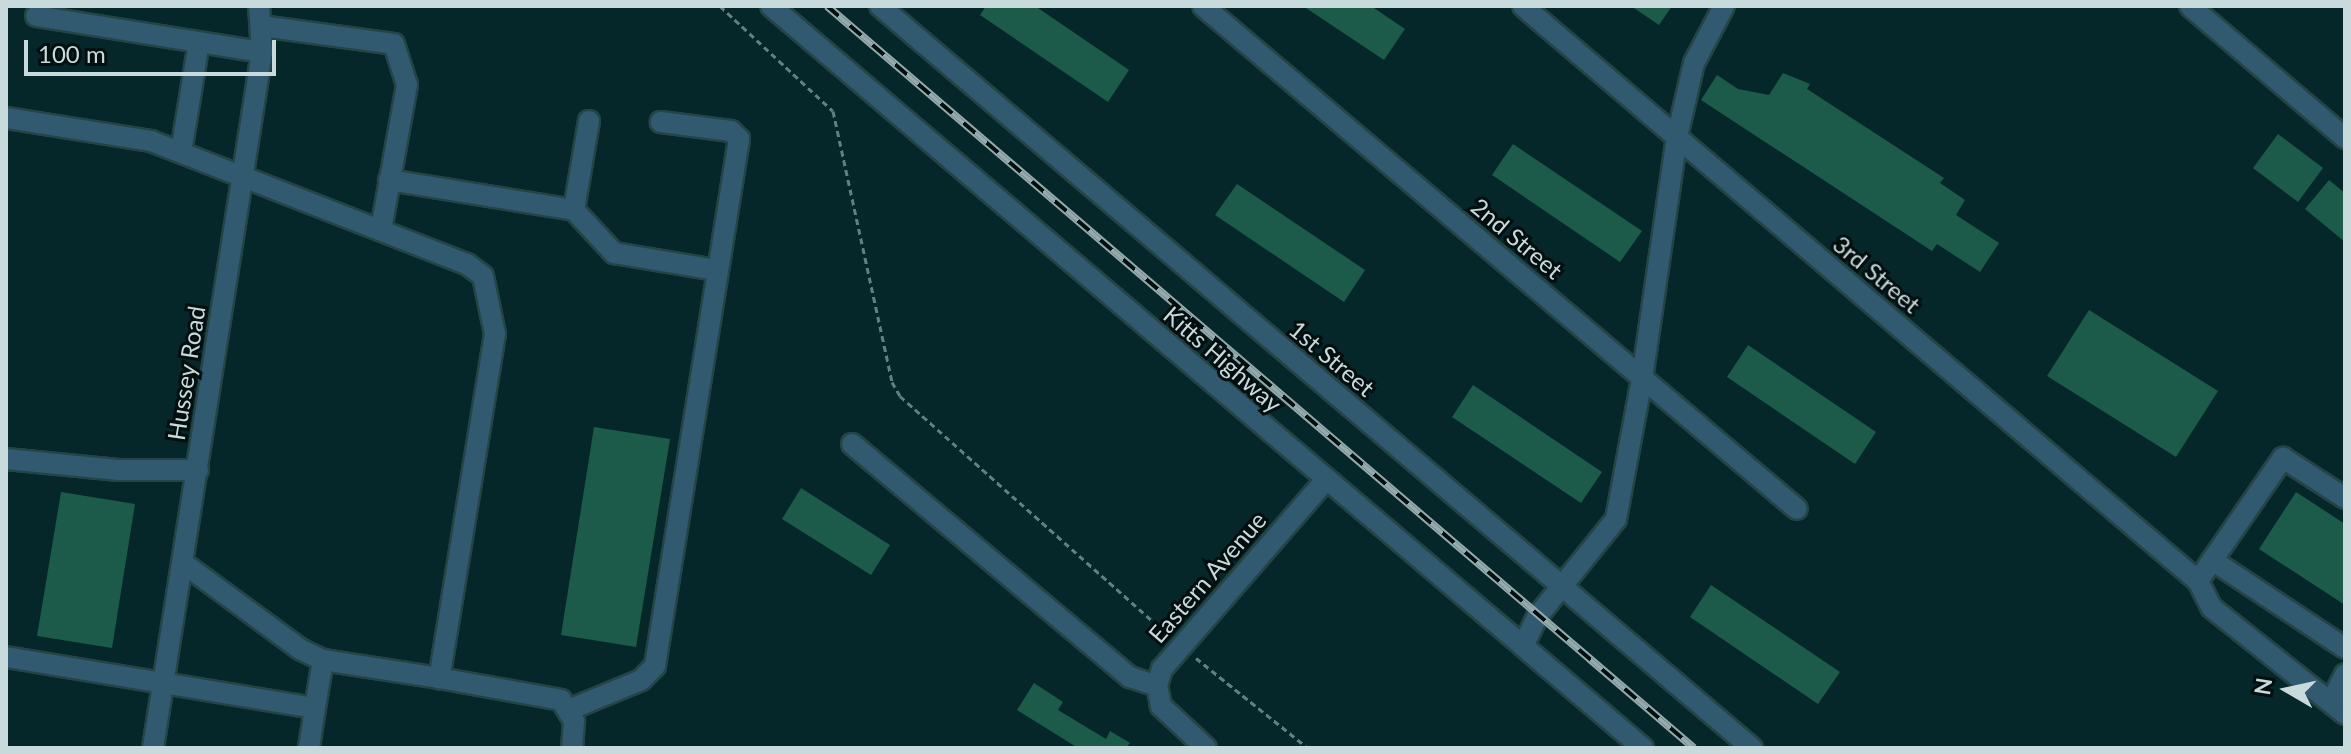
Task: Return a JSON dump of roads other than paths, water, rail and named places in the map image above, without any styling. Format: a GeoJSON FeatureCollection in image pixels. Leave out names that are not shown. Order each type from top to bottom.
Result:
{"type":"FeatureCollection","features":[{"type":"Feature","properties":{"kind":"street","name":"Kitts Highway"},"geometry":{"type":"LineString","coordinates":[[771,6],[1325,481],[1643,748]]}},
{"type":"Feature","properties":{"kind":"street","name":"1st Street"},"geometry":{"type":"LineString","coordinates":[[880,6],[1752,748]]}},
{"type":"Feature","properties":{"kind":"street","name":"2nd Street"},"geometry":{"type":"LineString","coordinates":[[1203,6],[1797,509]]}},
{"type":"Feature","properties":{"kind":"street","name":"3rd Street"},"geometry":{"type":"LineString","coordinates":[[1523,6],[2198,581],[2212,608],[2338,708]]}},
{"type":"Feature","properties":{"kind":"street"},"geometry":{"type":"LineString","coordinates":[[1523,646],[1537,617],[1563,589],[1616,519],[1642,379],[1677,137],[1694,63],[1724,6]]}},
{"type":"Feature","properties":{"kind":"street"},"geometry":{"type":"LineString","coordinates":[[2190,6],[2345,138]]}},
{"type":"Feature","properties":{"kind":"street"},"geometry":{"type":"LineString","coordinates":[[36,16],[262,52]]}},
{"type":"Feature","properties":{"kind":"street"},"geometry":{"type":"LineString","coordinates":[[260,16],[394,44],[407,85],[381,230]]}},
{"type":"Feature","properties":{"kind":"street","name":"Hussey Road"},"geometry":{"type":"LineString","coordinates":[[153,748],[262,52],[260,16]]}},
{"type":"Feature","properties":{"kind":"street"},"geometry":{"type":"LineString","coordinates":[[181,152],[199,42]]}},
{"type":"Feature","properties":{"kind":"street"},"geometry":{"type":"LineString","coordinates":[[6,118],[151,141],[467,264],[483,276],[494,313],[439,678]]}},
{"type":"Feature","properties":{"kind":"street"},"geometry":{"type":"LineString","coordinates":[[574,210],[589,121]]}},
{"type":"Feature","properties":{"kind":"street"},"geometry":{"type":"LineString","coordinates":[[571,709],[641,680],[655,666],[739,139],[731,131],[661,122]]}},
{"type":"Feature","properties":{"kind":"street"},"geometry":{"type":"LineString","coordinates":[[389,180],[574,210],[614,253],[716,270]]}},
{"type":"Feature","properties":{"kind":"street"},"geometry":{"type":"LineString","coordinates":[[852,444],[1130,677],[1157,686],[1161,706],[1206,748]]}},
{"type":"Feature","properties":{"kind":"street"},"geometry":{"type":"LineString","coordinates":[[2198,581],[2283,458],[2345,498]]}},
{"type":"Feature","properties":{"kind":"street"},"geometry":{"type":"LineString","coordinates":[[6,459],[86,468],[198,470]]}},
{"type":"Feature","properties":{"kind":"street","name":"Eastern Avenue"},"geometry":{"type":"LineString","coordinates":[[1157,686],[1162,669],[1180,646],[1325,481]]}},
{"type":"Feature","properties":{"kind":"street"},"geometry":{"type":"LineString","coordinates":[[2212,560],[2345,648]]}},
{"type":"Feature","properties":{"kind":"street"},"geometry":{"type":"LineString","coordinates":[[183,563],[300,649],[323,660],[550,697],[571,709]]}},
{"type":"Feature","properties":{"kind":"street"},"geometry":{"type":"LineString","coordinates":[[6,657],[315,708]]}},
{"type":"Feature","properties":{"kind":"street"},"geometry":{"type":"LineString","coordinates":[[309,748],[323,660]]}},
{"type":"Feature","properties":{"kind":"street"},"geometry":{"type":"LineString","coordinates":[[2338,708],[2345,674]]}},
{"type":"Feature","properties":{"kind":"street"},"geometry":{"type":"LineString","coordinates":[[571,709],[572,748]]}},
{"type":"Feature","properties":{"kind":"railway"},"geometry":{"type":"LineString","coordinates":[[827,6],[1694,748]]}}]}
